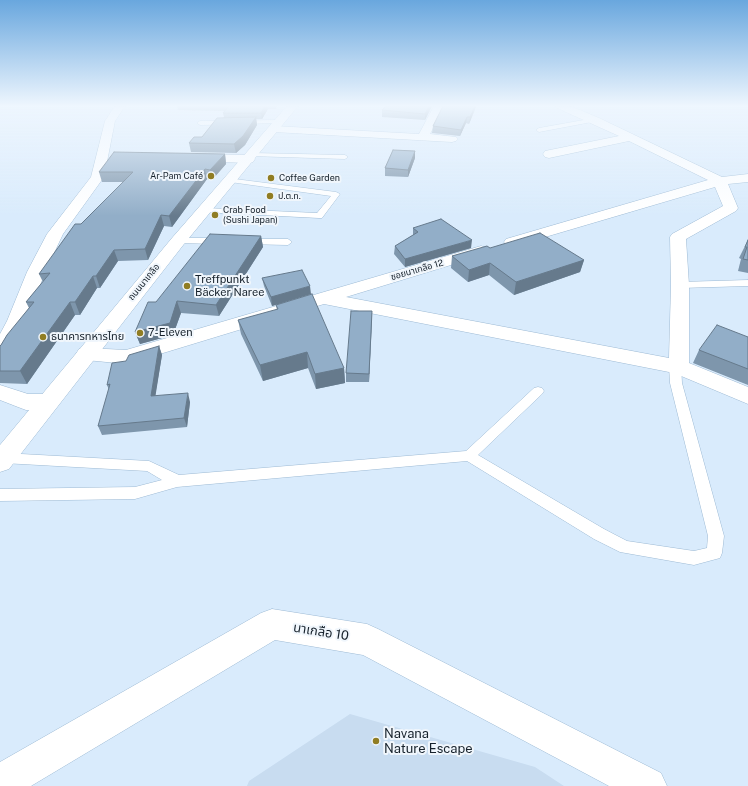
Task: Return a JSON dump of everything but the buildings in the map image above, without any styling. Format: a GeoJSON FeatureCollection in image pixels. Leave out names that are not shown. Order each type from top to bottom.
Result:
{"type":"FeatureCollection","features":[{"type":"Feature","properties":{"kind":"street"},"geometry":{"type":"LineString","coordinates":[[0,352],[17,321],[36,272],[55,234],[97,177],[105,143]]}},
{"type":"Feature","properties":{"kind":"street","name":"ถนนนาเกลือ"},"geometry":{"type":"LineString","coordinates":[[2,460],[178,241],[262,143]]}},
{"type":"Feature","properties":{"kind":"street"},"geometry":{"type":"LineString","coordinates":[[549,154],[604,143]]}},
{"type":"Feature","properties":{"kind":"street"},"geometry":{"type":"LineString","coordinates":[[642,143],[720,181],[731,208],[678,237],[680,285],[677,367]]}},
{"type":"Feature","properties":{"kind":"street"},"geometry":{"type":"LineString","coordinates":[[185,158],[250,157]]}},
{"type":"Feature","properties":{"kind":"street","name":"ซอยนาเกลือ 12"},"geometry":{"type":"LineString","coordinates":[[86,354],[127,357],[720,181],[748,178]]}},
{"type":"Feature","properties":{"kind":"street"},"geometry":{"type":"LineString","coordinates":[[323,298],[677,367],[748,396]]}},
{"type":"Feature","properties":{"kind":"street"},"geometry":{"type":"LineString","coordinates":[[0,392],[26,402],[48,402]]}},
{"type":"Feature","properties":{"kind":"street","name":"นาเกลือ 10"},"geometry":{"type":"LineString","coordinates":[[0,783],[272,624],[366,640],[648,786]]}},
{"type":"Feature","properties":{"kind":"lane"},"geometry":{"type":"LineString","coordinates":[[250,157],[345,157]]}},
{"type":"Feature","properties":{"kind":"lane"},"geometry":{"type":"LineString","coordinates":[[205,210],[319,216],[336,194],[230,180]]}},
{"type":"Feature","properties":{"kind":"lane"},"geometry":{"type":"LineString","coordinates":[[178,241],[288,242]]}},
{"type":"Feature","properties":{"kind":"lane"},"geometry":{"type":"LineString","coordinates":[[680,285],[748,283]]}},
{"type":"Feature","properties":{"kind":"lane"},"geometry":{"type":"LineString","coordinates":[[0,495],[135,493],[177,481],[469,456],[599,534],[625,547],[694,558],[714,553],[716,536],[676,383],[677,367]]}},
{"type":"Feature","properties":{"kind":"lane"},"geometry":{"type":"LineString","coordinates":[[469,456],[538,391]]}},
{"type":"Feature","properties":{"kind":"lane"},"geometry":{"type":"LineString","coordinates":[[2,460],[149,466],[177,481]]}},
{"type":"Feature","properties":{"kind":"shaded area","name":"Navana Nature Escape"},"geometry":{"type":"Polygon","coordinates":[[[350,714],[535,767],[564,786],[247,786],[249,781],[350,714]]]}},
{"type":"Feature","properties":{"kind":"place","name":"Ar-Pam Café"},"geometry":{"type":"Point","coordinates":[211,176]}},
{"type":"Feature","properties":{"kind":"place","name":"Coffee Garden"},"geometry":{"type":"Point","coordinates":[271,178]}},
{"type":"Feature","properties":{"kind":"place","name":"ป.ต.ท."},"geometry":{"type":"Point","coordinates":[270,196]}},
{"type":"Feature","properties":{"kind":"place","name":"Crab Food (Sushi Japan)"},"geometry":{"type":"Point","coordinates":[215,215]}},
{"type":"Feature","properties":{"kind":"place","name":"Treffpunkt Bäcker Naree"},"geometry":{"type":"Point","coordinates":[187,286]}},
{"type":"Feature","properties":{"kind":"place","name":"7-Eleven"},"geometry":{"type":"Point","coordinates":[140,333]}},
{"type":"Feature","properties":{"kind":"place","name":"ธนาคารทหารไทย"},"geometry":{"type":"Point","coordinates":[43,337]}},
{"type":"Feature","properties":{"kind":"place","name":"Navana Nature Escape"},"geometry":{"type":"Point","coordinates":[376,741]}}]}
